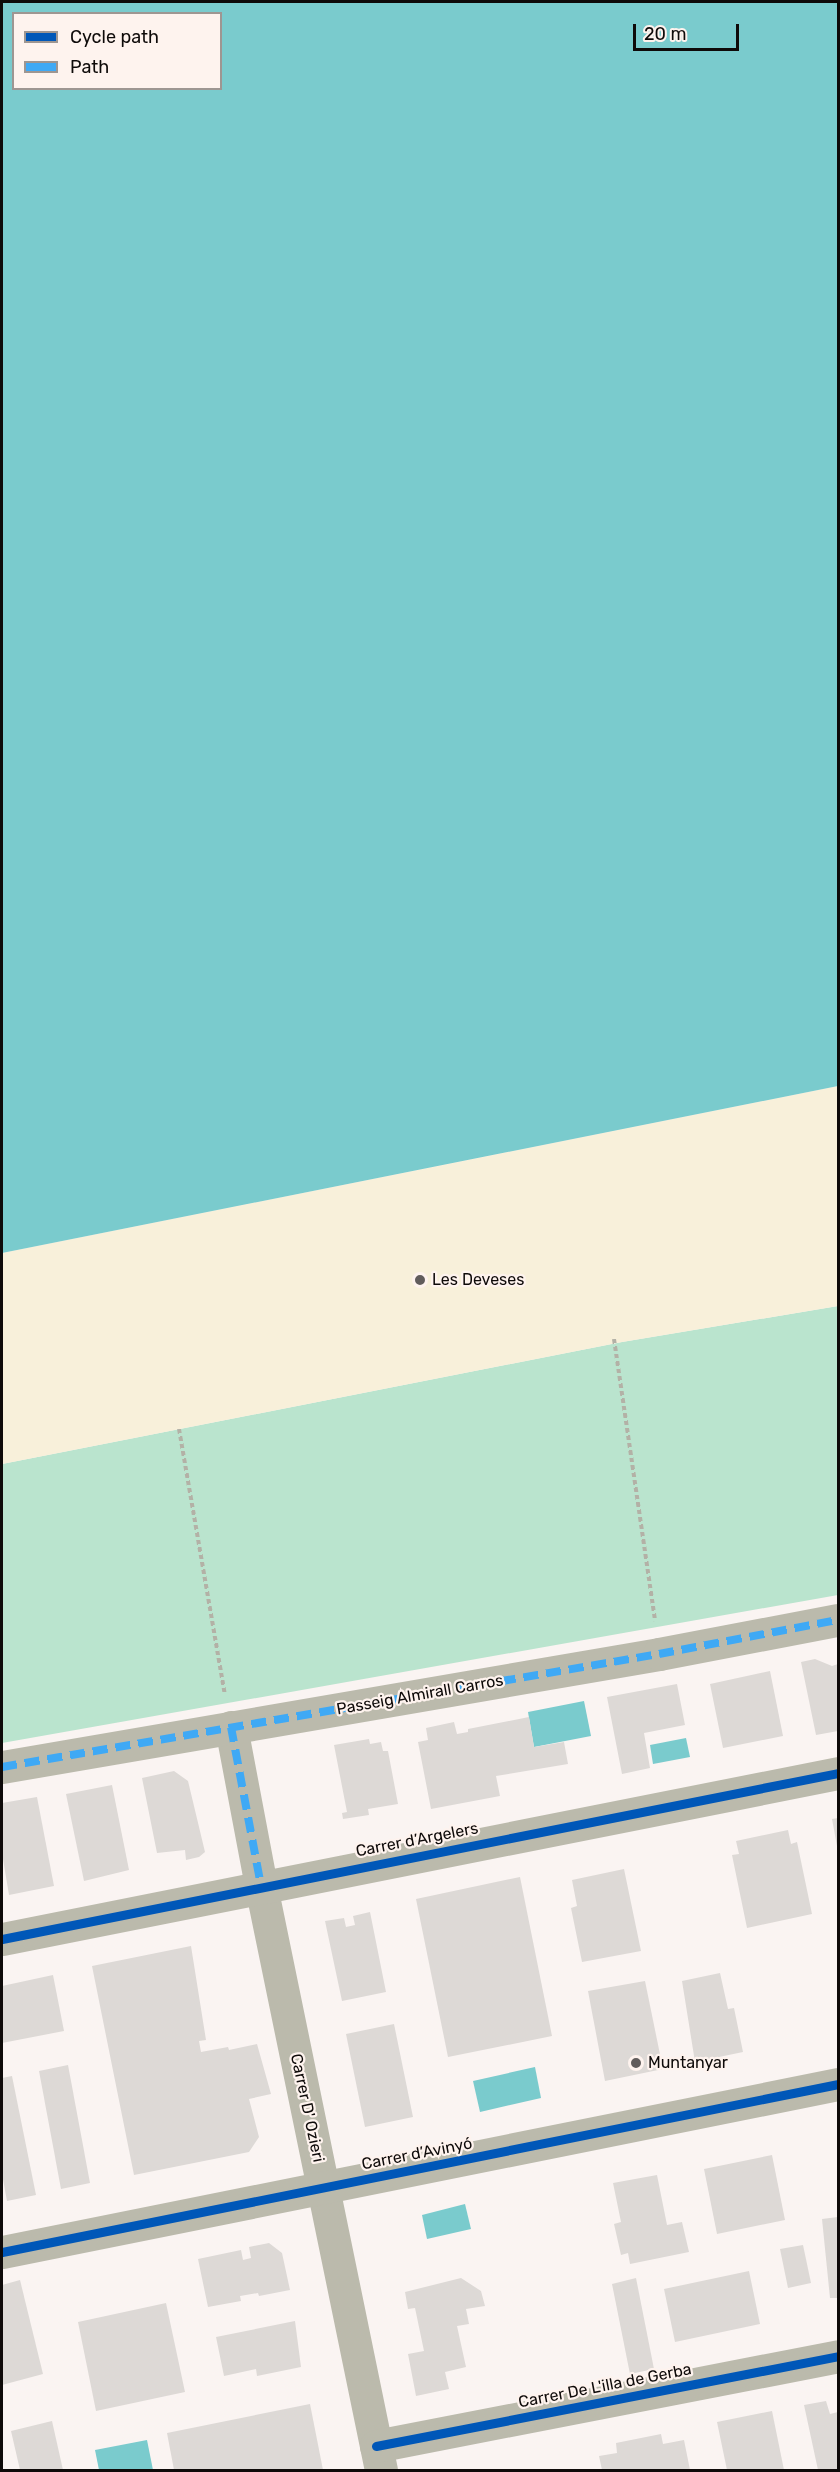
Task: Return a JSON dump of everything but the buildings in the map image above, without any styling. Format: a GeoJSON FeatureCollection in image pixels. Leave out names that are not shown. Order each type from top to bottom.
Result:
{"type":"FeatureCollection","features":[{"type":"Feature","properties":{"kind":"street","name":"Passeig Almirall Carros"},"geometry":{"type":"LineString","coordinates":[[2,1767],[659,1654],[838,1620]]}},
{"type":"Feature","properties":{"kind":"street","name":"Carrer D' Ozieri"},"geometry":{"type":"LineString","coordinates":[[231,1727],[261,1886],[379,2458]]}},
{"type":"Feature","properties":{"kind":"street","name":"Carrer d’Argelers"},"geometry":{"type":"LineString","coordinates":[[2,1939],[838,1773]]}},
{"type":"Feature","properties":{"kind":"street","name":"Carrer d’Avinyó"},"geometry":{"type":"LineString","coordinates":[[2,2252],[838,2084]]}},
{"type":"Feature","properties":{"kind":"street","name":"Carrer De L'illa de Gerba"},"geometry":{"type":"LineString","coordinates":[[379,2458],[838,2355]]}},
{"type":"Feature","properties":{"kind":"path"},"geometry":{"type":"LineString","coordinates":[[614,1339],[659,1654]]}},
{"type":"Feature","properties":{"kind":"path"},"geometry":{"type":"LineString","coordinates":[[179,1429],[231,1727]]}},
{"type":"Feature","properties":{"kind":"green space"},"geometry":{"type":"Polygon","coordinates":[[[838,1306],[838,1595],[2,1743],[2,1464],[622,1342],[838,1306]]]}},
{"type":"Feature","properties":{"kind":"sand","name":"Les Deveses"},"geometry":{"type":"Polygon","coordinates":[[[838,1086],[838,1306],[622,1342],[2,1464],[2,1253],[838,1086]]]}},
{"type":"Feature","properties":{"kind":"water"},"geometry":{"type":"Polygon","coordinates":[[[2,2],[838,2],[838,1086],[2,1253],[2,2]]]}},
{"type":"Feature","properties":{"kind":"water"},"geometry":{"type":"Polygon","coordinates":[[[584,1701],[591,1736],[534,1747],[528,1712],[584,1701]]]}},
{"type":"Feature","properties":{"kind":"water"},"geometry":{"type":"Polygon","coordinates":[[[686,1738],[690,1757],[653,1764],[650,1745],[686,1738]]]}},
{"type":"Feature","properties":{"kind":"water"},"geometry":{"type":"Polygon","coordinates":[[[535,2067],[541,2098],[480,2112],[473,2081],[535,2067]]]}},
{"type":"Feature","properties":{"kind":"water"},"geometry":{"type":"Polygon","coordinates":[[[465,2204],[471,2229],[427,2239],[422,2215],[465,2204]]]}},
{"type":"Feature","properties":{"kind":"water"},"geometry":{"type":"Polygon","coordinates":[[[147,2440],[153,2470],[99,2470],[95,2450],[147,2440]]]}},
{"type":"Feature","properties":{"kind":"marked path"},"geometry":{"type":"LineString","coordinates":[[2,1767],[659,1654],[838,1620]]}},
{"type":"Feature","properties":{"kind":"marked path"},"geometry":{"type":"LineString","coordinates":[[231,1727],[261,1886]]}},
{"type":"Feature","properties":{"kind":"cycle path"},"geometry":{"type":"LineString","coordinates":[[2,1939],[838,1773]]}},
{"type":"Feature","properties":{"kind":"cycle path"},"geometry":{"type":"LineString","coordinates":[[2,2252],[838,2084]]}},
{"type":"Feature","properties":{"kind":"cycle path"},"geometry":{"type":"LineString","coordinates":[[376,2446],[838,2356]]}},
{"type":"Feature","properties":{"kind":"place","name":"Les Deveses"},"geometry":{"type":"Point","coordinates":[420,1280]}},
{"type":"Feature","properties":{"kind":"place","name":"Muntanyar"},"geometry":{"type":"Point","coordinates":[636,2063]}}]}
